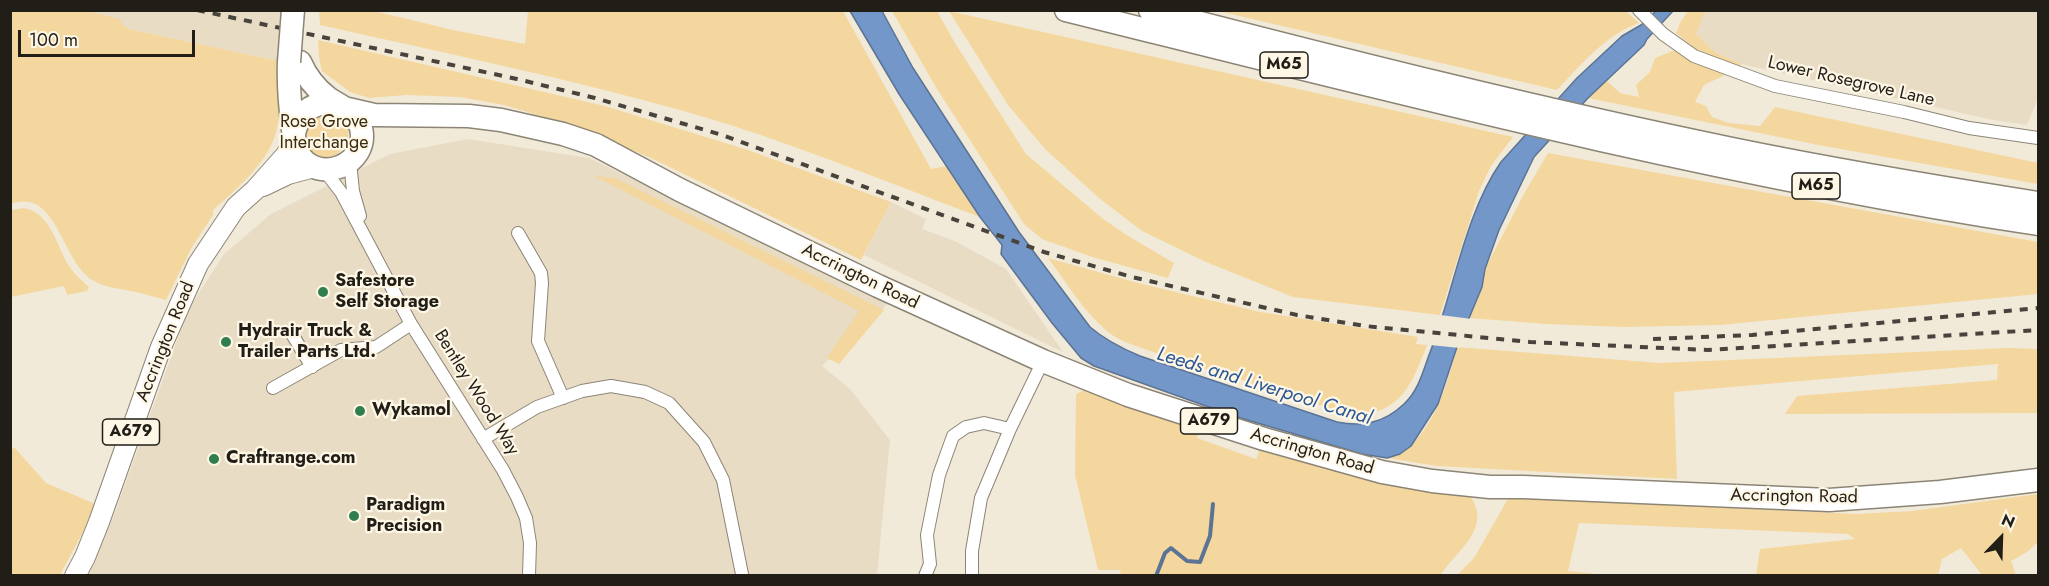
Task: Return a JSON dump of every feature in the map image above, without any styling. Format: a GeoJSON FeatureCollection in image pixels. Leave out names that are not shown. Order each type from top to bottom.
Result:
{"type":"FeatureCollection","features":[{"type":"Feature","properties":{"kind":"highway","name":"M65"},"geometry":{"type":"LineString","coordinates":[[1066,10],[1508,109],[1858,194],[2038,224]]}},
{"type":"Feature","properties":{"kind":"highway","name":"M65"},"geometry":{"type":"LineString","coordinates":[[1150,10],[1389,71],[1508,109]]}},
{"type":"Feature","properties":{"kind":"highway"},"geometry":{"type":"LineString","coordinates":[[298,14],[289,108],[298,152],[305,161],[319,169]]}},
{"type":"Feature","properties":{"kind":"highway","name":"A679"},"geometry":{"type":"LineString","coordinates":[[295,62],[327,97],[356,118],[361,128],[362,140],[354,156],[333,170],[319,169]]}},
{"type":"Feature","properties":{"kind":"highway","name":"A679"},"geometry":{"type":"LineString","coordinates":[[294,137],[297,122],[308,108],[328,102],[343,107]]}},
{"type":"Feature","properties":{"kind":"highway","name":"Accrington Road"},"geometry":{"type":"LineString","coordinates":[[343,107],[374,115],[460,115],[501,120],[534,126],[597,145],[680,190],[878,286],[1042,361],[1128,395],[1264,439],[1382,472],[1490,488],[1523,487],[1829,500],[1940,492],[2038,480]]}},
{"type":"Feature","properties":{"kind":"highway","name":"Accrington Road"},"geometry":{"type":"LineString","coordinates":[[354,156],[369,138],[386,127],[433,115]]}},
{"type":"Feature","properties":{"kind":"highway","name":"M65"},"geometry":{"type":"LineString","coordinates":[[1600,131],[2038,203]]}},
{"type":"Feature","properties":{"kind":"main road","name":"Accrington Road"},"geometry":{"type":"LineString","coordinates":[[75,576],[99,522],[161,347],[186,288],[222,225],[236,207],[255,190],[286,155],[294,137]]}},
{"type":"Feature","properties":{"kind":"main road","name":"Accrington Road"},"geometry":{"type":"LineString","coordinates":[[255,190],[288,174],[319,169]]}},
{"type":"Feature","properties":{"kind":"street","name":"Lower Rosegrove Lane"},"geometry":{"type":"LineString","coordinates":[[1640,11],[1663,34],[1694,56],[1775,86],[1904,112],[1969,128],[2038,138]]}},
{"type":"Feature","properties":{"kind":"street","name":"Bentley Wood Way"},"geometry":{"type":"LineString","coordinates":[[354,156],[353,191],[366,237]]}},
{"type":"Feature","properties":{"kind":"street","name":"Bentley Wood Way"},"geometry":{"type":"LineString","coordinates":[[319,169],[341,192],[411,324],[517,497],[526,518],[530,543],[529,576]]}},
{"type":"Feature","properties":{"kind":"street"},"geometry":{"type":"LineString","coordinates":[[518,233],[541,273],[538,341],[563,398]]}},
{"type":"Feature","properties":{"kind":"street"},"geometry":{"type":"LineString","coordinates":[[273,388],[341,350],[376,347],[411,324]]}},
{"type":"Feature","properties":{"kind":"street"},"geometry":{"type":"LineString","coordinates":[[292,334],[312,367]]}},
{"type":"Feature","properties":{"kind":"street"},"geometry":{"type":"LineString","coordinates":[[972,576],[972,551],[981,498],[1042,361]]}},
{"type":"Feature","properties":{"kind":"street"},"geometry":{"type":"LineString","coordinates":[[483,439],[537,407],[582,391],[611,386],[645,392],[669,403],[704,442],[723,480],[742,574]]}},
{"type":"Feature","properties":{"kind":"street"},"geometry":{"type":"LineString","coordinates":[[925,576],[930,564],[927,535],[939,475],[953,436],[966,427],[984,423],[1010,429]]}},
{"type":"Feature","properties":{"kind":"shaded area"},"geometry":{"type":"Polygon","coordinates":[[[1695,10],[2038,11],[2038,98],[2027,125],[1993,120],[1741,64],[1715,52],[1687,26],[1695,10]]]}},
{"type":"Feature","properties":{"kind":"shaded area"},"geometry":{"type":"Polygon","coordinates":[[[86,11],[284,11],[283,62],[129,29],[122,24],[86,11]]]}},
{"type":"Feature","properties":{"kind":"shaded area"},"geometry":{"type":"Polygon","coordinates":[[[468,139],[589,158],[890,302],[822,366],[850,389],[890,440],[877,575],[88,576],[114,515],[188,310],[224,254],[271,214],[390,154],[468,139]]]}},
{"type":"Feature","properties":{"kind":"shaded area"},"geometry":{"type":"Polygon","coordinates":[[[891,202],[926,219],[922,229],[955,241],[1006,269],[1063,352],[864,255],[891,202]]]}},
{"type":"Feature","properties":{"kind":"green space"},"geometry":{"type":"Polygon","coordinates":[[[11,11],[86,11],[120,19],[122,24],[129,29],[283,62],[279,118],[271,146],[249,176],[213,210],[213,215],[192,247],[166,300],[94,281],[83,272],[58,229],[39,206],[27,202],[11,204],[11,11]]]}},
{"type":"Feature","properties":{"kind":"green space"},"geometry":{"type":"Polygon","coordinates":[[[319,11],[374,11],[525,44],[528,11],[843,11],[931,169],[946,166],[980,217],[730,125],[648,101],[555,78],[320,25],[319,11]]]}},
{"type":"Feature","properties":{"kind":"green space"},"geometry":{"type":"Polygon","coordinates":[[[892,11],[937,11],[1026,154],[1102,218],[1174,263],[1168,278],[1092,257],[1042,239],[1024,224],[937,89],[892,11]]]}},
{"type":"Feature","properties":{"kind":"green space"},"geometry":{"type":"Polygon","coordinates":[[[949,11],[1513,137],[1491,166],[1479,191],[1440,315],[1293,297],[1206,262],[1142,231],[1099,198],[1045,149],[1008,105],[949,11]]]}},
{"type":"Feature","properties":{"kind":"green space"},"geometry":{"type":"Polygon","coordinates":[[[1218,11],[1626,11],[1639,23],[1604,43],[1557,90],[1218,11]]]}},
{"type":"Feature","properties":{"kind":"green space"},"geometry":{"type":"Polygon","coordinates":[[[1688,11],[1705,11],[1696,34],[1715,52],[1741,64],[1738,69],[1697,51],[1676,33],[1688,11]]]}},
{"type":"Feature","properties":{"kind":"green space"},"geometry":{"type":"Polygon","coordinates":[[[318,40],[605,106],[748,150],[891,202],[861,260],[653,159],[583,129],[504,105],[460,97],[407,95],[369,98],[350,92],[322,71],[318,40]]]}},
{"type":"Feature","properties":{"kind":"green space"},"geometry":{"type":"Polygon","coordinates":[[[1675,50],[1725,75],[1704,85],[1695,102],[1706,106],[1712,117],[1729,123],[1760,126],[1775,107],[2038,163],[2038,184],[1818,145],[1588,98],[1606,80],[1620,93],[1639,97],[1636,85],[1650,72],[1655,58],[1675,50]]]}},
{"type":"Feature","properties":{"kind":"green space","name":"Rose Grove Interchange"},"geometry":{"type":"Polygon","coordinates":[[[333,111],[347,126],[347,141],[336,155],[319,157],[306,150],[304,121],[333,111]]]}},
{"type":"Feature","properties":{"kind":"green space"},"geometry":{"type":"Polygon","coordinates":[[[1548,153],[2038,242],[2038,294],[1720,325],[1624,327],[1469,318],[1482,287],[1485,269],[1548,153]]]}},
{"type":"Feature","properties":{"kind":"green space"},"geometry":{"type":"Polygon","coordinates":[[[594,176],[615,178],[884,310],[839,364],[827,358],[859,311],[594,176]]]}},
{"type":"Feature","properties":{"kind":"green space"},"geometry":{"type":"Polygon","coordinates":[[[24,208],[41,216],[47,223],[69,266],[89,287],[87,291],[67,295],[64,286],[11,297],[11,210],[24,208]]]}},
{"type":"Feature","properties":{"kind":"green space"},"geometry":{"type":"Polygon","coordinates":[[[1048,258],[1138,283],[1260,312],[1418,337],[1416,344],[1427,345],[1402,395],[1382,409],[1352,415],[1119,339],[1089,313],[1048,258]]]}},
{"type":"Feature","properties":{"kind":"green space"},"geometry":{"type":"Polygon","coordinates":[[[1457,347],[1660,363],[2008,348],[2038,349],[2038,413],[1785,414],[1797,396],[1997,380],[1998,364],[1674,392],[1677,479],[1437,466],[1387,458],[1402,451],[1415,441],[1425,428],[1442,396],[1457,347]]]}},
{"type":"Feature","properties":{"kind":"green space"},"geometry":{"type":"Polygon","coordinates":[[[1091,387],[1201,425],[1197,438],[1256,459],[1262,444],[1466,490],[1474,503],[1477,515],[1476,526],[1465,546],[1441,575],[1121,576],[1120,570],[1098,570],[1075,475],[1076,394],[1091,387]]]}},
{"type":"Feature","properties":{"kind":"green space"},"geometry":{"type":"Polygon","coordinates":[[[15,448],[46,483],[95,504],[60,575],[11,576],[10,449],[15,448]]]}},
{"type":"Feature","properties":{"kind":"green space"},"geometry":{"type":"Polygon","coordinates":[[[2038,494],[2038,542],[2027,552],[2011,561],[2016,575],[1982,575],[1961,548],[1942,559],[1938,575],[1756,575],[1760,549],[1855,539],[1848,534],[1579,523],[1568,571],[1606,575],[1456,576],[1474,558],[1509,497],[1527,495],[1645,504],[1856,514],[1912,511],[2038,494]]]}},
{"type":"Feature","properties":{"kind":"water"},"geometry":{"type":"Polygon","coordinates":[[[850,11],[882,11],[913,68],[1019,232],[1096,332],[1140,356],[1337,422],[1364,424],[1389,416],[1409,399],[1416,387],[1437,332],[1468,231],[1488,183],[1501,162],[1577,78],[1622,36],[1641,25],[1656,11],[1673,11],[1644,45],[1588,98],[1534,157],[1499,230],[1485,269],[1482,287],[1457,347],[1438,404],[1411,446],[1400,454],[1387,458],[1362,454],[1234,416],[1094,366],[1081,358],[1001,254],[1002,245],[980,217],[899,94],[850,11]]]}},
{"type":"Feature","properties":{"kind":"pier"},"geometry":{"type":"Polygon","coordinates":[[[1440,315],[1472,319],[1460,348],[1430,345],[1440,315]]]}},
{"type":"Feature","properties":{"kind":"waterway"},"geometry":{"type":"LineString","coordinates":[[1156,576],[1165,553],[1171,548],[1187,561],[1200,562],[1210,536],[1213,504]]}},
{"type":"Feature","properties":{"kind":"railway"},"geometry":{"type":"LineString","coordinates":[[197,10],[595,98],[722,135],[1044,252],[1132,277],[1297,315],[1365,326],[1530,342],[1708,350],[2038,330]]}},
{"type":"Feature","properties":{"kind":"railway"},"geometry":{"type":"LineString","coordinates":[[1653,339],[1752,335],[2038,308]]}},
{"type":"Feature","properties":{"kind":"place","name":"Safestore Self Storage"},"geometry":{"type":"Point","coordinates":[323,292]}},
{"type":"Feature","properties":{"kind":"place","name":"Hydrair Truck & Trailer Parts Ltd."},"geometry":{"type":"Point","coordinates":[226,342]}},
{"type":"Feature","properties":{"kind":"place","name":"Wykamol"},"geometry":{"type":"Point","coordinates":[360,411]}},
{"type":"Feature","properties":{"kind":"place","name":"Craftrange.com"},"geometry":{"type":"Point","coordinates":[214,459]}},
{"type":"Feature","properties":{"kind":"place","name":"Paradigm Precision"},"geometry":{"type":"Point","coordinates":[354,516]}},
{"type":"Feature","properties":{"kind":"water label","name":"Leeds and Liverpool Canal"},"geometry":{"type":"Point","coordinates":[1264,387]}}]}
